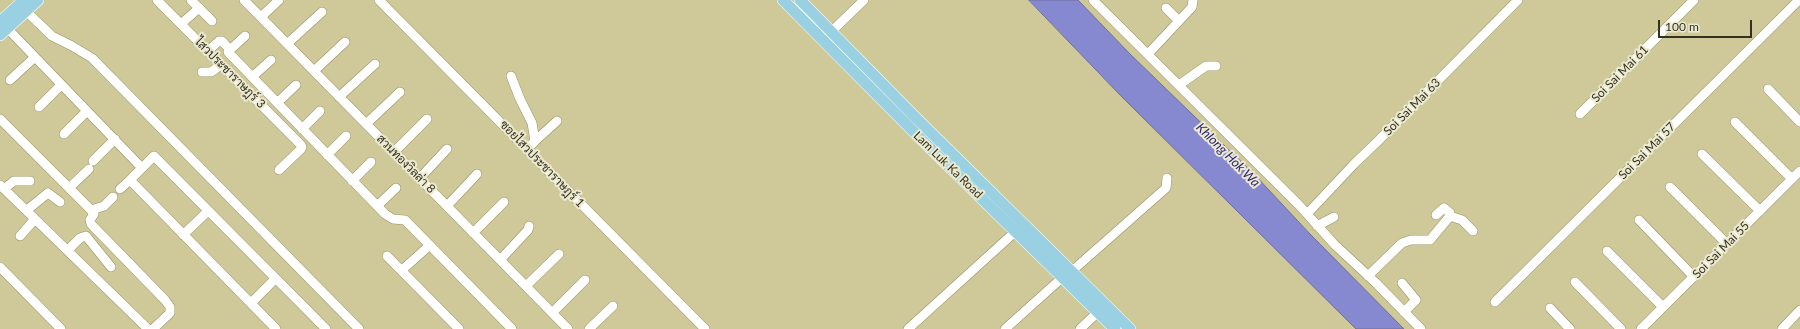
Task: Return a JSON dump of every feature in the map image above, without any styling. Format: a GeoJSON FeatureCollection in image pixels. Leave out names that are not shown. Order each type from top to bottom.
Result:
{"type":"FeatureCollection","features":[{"type":"Feature","properties":{"kind":"main road"},"geometry":{"type":"LineString","coordinates":[[1,26],[25,5],[38,0]]}},
{"type":"Feature","properties":{"kind":"main road","name":"Lam Luk Ka Road"},"geometry":{"type":"LineString","coordinates":[[783,0],[1016,231],[1130,329]]}},
{"type":"Feature","properties":{"kind":"main road","name":"Lam Luk Ka Road"},"geometry":{"type":"LineString","coordinates":[[800,0],[832,31],[1067,274],[1098,312],[1115,329]]}},
{"type":"Feature","properties":{"kind":"street","name":"ไสวประชาราษฎร์ 3"},"geometry":{"type":"LineString","coordinates":[[157,0],[302,147],[279,170]]}},
{"type":"Feature","properties":{"kind":"street"},"geometry":{"type":"LineString","coordinates":[[191,0],[212,21]]}},
{"type":"Feature","properties":{"kind":"street","name":"สวนทองวิลล่า 8"},"geometry":{"type":"LineString","coordinates":[[244,0],[568,329]]}},
{"type":"Feature","properties":{"kind":"street"},"geometry":{"type":"LineString","coordinates":[[261,17],[279,0]]}},
{"type":"Feature","properties":{"kind":"street","name":"ซอยไสวประชาราษฎร์ 1"},"geometry":{"type":"LineString","coordinates":[[379,0],[705,329]]}},
{"type":"Feature","properties":{"kind":"street"},"geometry":{"type":"LineString","coordinates":[[832,31],[864,0]]}},
{"type":"Feature","properties":{"kind":"street"},"geometry":{"type":"LineString","coordinates":[[1148,54],[1192,7],[1194,0]]}},
{"type":"Feature","properties":{"kind":"street","name":"Soi Sai Mai 63"},"geometry":{"type":"LineString","coordinates":[[1307,214],[1354,164],[1378,142],[1518,0]]}},
{"type":"Feature","properties":{"kind":"street","name":"Soi Sai Mai 61"},"geometry":{"type":"LineString","coordinates":[[1580,114],[1694,0]]}},
{"type":"Feature","properties":{"kind":"street","name":"Soi Sai Mai 57"},"geometry":{"type":"LineString","coordinates":[[1495,302],[1799,0]]}},
{"type":"Feature","properties":{"kind":"street"},"geometry":{"type":"LineString","coordinates":[[1096,1],[1307,214],[1335,245],[1421,329]]}},
{"type":"Feature","properties":{"kind":"street"},"geometry":{"type":"LineString","coordinates":[[25,5],[52,36],[92,58],[359,329]]}},
{"type":"Feature","properties":{"kind":"street"},"geometry":{"type":"LineString","coordinates":[[181,24],[199,8]]}},
{"type":"Feature","properties":{"kind":"street"},"geometry":{"type":"LineString","coordinates":[[1166,8],[1179,21]]}},
{"type":"Feature","properties":{"kind":"street"},"geometry":{"type":"LineString","coordinates":[[287,44],[322,12]]}},
{"type":"Feature","properties":{"kind":"street"},"geometry":{"type":"LineString","coordinates":[[1,26],[35,57],[142,168]]}},
{"type":"Feature","properties":{"kind":"street"},"geometry":{"type":"LineString","coordinates":[[230,50],[245,36]]}},
{"type":"Feature","properties":{"kind":"street"},"geometry":{"type":"LineString","coordinates":[[208,51],[219,41],[222,41],[230,50],[228,52],[352,181],[388,217],[404,220],[507,327]]}},
{"type":"Feature","properties":{"kind":"street"},"geometry":{"type":"LineString","coordinates":[[314,71],[345,42]]}},
{"type":"Feature","properties":{"kind":"street"},"geometry":{"type":"LineString","coordinates":[[10,80],[35,57]]}},
{"type":"Feature","properties":{"kind":"street"},"geometry":{"type":"LineString","coordinates":[[252,77],[271,60]]}},
{"type":"Feature","properties":{"kind":"street"},"geometry":{"type":"LineString","coordinates":[[340,97],[376,64]]}},
{"type":"Feature","properties":{"kind":"street"},"geometry":{"type":"LineString","coordinates":[[202,72],[211,72],[222,65]]}},
{"type":"Feature","properties":{"kind":"street"},"geometry":{"type":"LineString","coordinates":[[1179,85],[1206,66],[1216,66]]}},
{"type":"Feature","properties":{"kind":"street"},"geometry":{"type":"LineString","coordinates":[[511,76],[532,123],[535,141]]}},
{"type":"Feature","properties":{"kind":"street"},"geometry":{"type":"LineString","coordinates":[[39,107],[61,85]]}},
{"type":"Feature","properties":{"kind":"street"},"geometry":{"type":"LineString","coordinates":[[277,103],[296,85]]}},
{"type":"Feature","properties":{"kind":"street"},"geometry":{"type":"LineString","coordinates":[[1768,89],[1800,122]]}},
{"type":"Feature","properties":{"kind":"street"},"geometry":{"type":"LineString","coordinates":[[366,124],[400,92]]}},
{"type":"Feature","properties":{"kind":"street"},"geometry":{"type":"LineString","coordinates":[[64,134],[87,111]]}},
{"type":"Feature","properties":{"kind":"street"},"geometry":{"type":"LineString","coordinates":[[302,129],[320,111]]}},
{"type":"Feature","properties":{"kind":"street"},"geometry":{"type":"LineString","coordinates":[[0,119],[91,210],[94,214],[90,220],[91,224],[165,300],[170,307],[170,314],[153,329]]}},
{"type":"Feature","properties":{"kind":"street"},"geometry":{"type":"LineString","coordinates":[[394,152],[427,119]]}},
{"type":"Feature","properties":{"kind":"street"},"geometry":{"type":"LineString","coordinates":[[527,148],[557,121]]}},
{"type":"Feature","properties":{"kind":"street"},"geometry":{"type":"LineString","coordinates":[[1735,122],[1792,179]]}},
{"type":"Feature","properties":{"kind":"street"},"geometry":{"type":"LineString","coordinates":[[327,155],[346,136]]}},
{"type":"Feature","properties":{"kind":"street"},"geometry":{"type":"LineString","coordinates":[[69,188],[115,140]]}},
{"type":"Feature","properties":{"kind":"street"},"geometry":{"type":"LineString","coordinates":[[420,178],[447,149]]}},
{"type":"Feature","properties":{"kind":"street"},"geometry":{"type":"LineString","coordinates":[[1702,154],[1760,211]]}},
{"type":"Feature","properties":{"kind":"street"},"geometry":{"type":"LineString","coordinates":[[120,189],[154,156],[326,329]]}},
{"type":"Feature","properties":{"kind":"street"},"geometry":{"type":"LineString","coordinates":[[352,181],[372,162]]}},
{"type":"Feature","properties":{"kind":"street","name":"Soi Sai Mai 55"},"geometry":{"type":"LineString","coordinates":[[1641,329],[1800,171]]}},
{"type":"Feature","properties":{"kind":"street"},"geometry":{"type":"LineString","coordinates":[[447,206],[477,174]]}},
{"type":"Feature","properties":{"kind":"street"},"geometry":{"type":"LineString","coordinates":[[1005,329],[1166,188],[1167,178]]}},
{"type":"Feature","properties":{"kind":"street"},"geometry":{"type":"LineString","coordinates":[[130,180],[276,329]]}},
{"type":"Feature","properties":{"kind":"street"},"geometry":{"type":"LineString","coordinates":[[30,181],[14,181],[2,187],[148,329]]}},
{"type":"Feature","properties":{"kind":"street"},"geometry":{"type":"LineString","coordinates":[[1670,187],[1727,244]]}},
{"type":"Feature","properties":{"kind":"street"},"geometry":{"type":"LineString","coordinates":[[377,206],[396,188]]}},
{"type":"Feature","properties":{"kind":"street"},"geometry":{"type":"LineString","coordinates":[[27,210],[48,193],[60,202]]}},
{"type":"Feature","properties":{"kind":"street"},"geometry":{"type":"LineString","coordinates":[[91,210],[104,206],[113,196]]}},
{"type":"Feature","properties":{"kind":"street"},"geometry":{"type":"LineString","coordinates":[[473,233],[504,202]]}},
{"type":"Feature","properties":{"kind":"street"},"geometry":{"type":"LineString","coordinates":[[1436,215],[1444,208],[1450,213],[1450,216],[1462,220],[1472,231]]}},
{"type":"Feature","properties":{"kind":"street"},"geometry":{"type":"LineString","coordinates":[[184,235],[208,211]]}},
{"type":"Feature","properties":{"kind":"street"},"geometry":{"type":"LineString","coordinates":[[1368,276],[1402,243],[1411,240],[1430,240],[1450,216]]}},
{"type":"Feature","properties":{"kind":"street"},"geometry":{"type":"LineString","coordinates":[[1317,226],[1334,217]]}},
{"type":"Feature","properties":{"kind":"street"},"geometry":{"type":"LineString","coordinates":[[20,236],[35,219]]}},
{"type":"Feature","properties":{"kind":"street"},"geometry":{"type":"LineString","coordinates":[[1639,220],[1694,277]]}},
{"type":"Feature","properties":{"kind":"street"},"geometry":{"type":"LineString","coordinates":[[500,260],[528,230],[529,226]]}},
{"type":"Feature","properties":{"kind":"street"},"geometry":{"type":"LineString","coordinates":[[908,329],[1016,231]]}},
{"type":"Feature","properties":{"kind":"street"},"geometry":{"type":"LineString","coordinates":[[68,250],[80,238],[86,236],[111,267]]}},
{"type":"Feature","properties":{"kind":"street"},"geometry":{"type":"LineString","coordinates":[[402,270],[430,246]]}},
{"type":"Feature","properties":{"kind":"street"},"geometry":{"type":"LineString","coordinates":[[1607,251],[1663,307]]}},
{"type":"Feature","properties":{"kind":"street"},"geometry":{"type":"LineString","coordinates":[[526,286],[559,254]]}},
{"type":"Feature","properties":{"kind":"street"},"geometry":{"type":"LineString","coordinates":[[387,256],[459,329]]}},
{"type":"Feature","properties":{"kind":"street"},"geometry":{"type":"LineString","coordinates":[[0,266],[62,329]]}},
{"type":"Feature","properties":{"kind":"street"},"geometry":{"type":"LineString","coordinates":[[251,303],[276,279]]}},
{"type":"Feature","properties":{"kind":"street"},"geometry":{"type":"LineString","coordinates":[[552,313],[585,280]]}},
{"type":"Feature","properties":{"kind":"street"},"geometry":{"type":"LineString","coordinates":[[1575,282],[1621,329]]}},
{"type":"Feature","properties":{"kind":"street"},"geometry":{"type":"LineString","coordinates":[[1402,283],[1416,298],[1404,312]]}},
{"type":"Feature","properties":{"kind":"street"},"geometry":{"type":"LineString","coordinates":[[589,329],[613,306]]}},
{"type":"Feature","properties":{"kind":"street"},"geometry":{"type":"LineString","coordinates":[[1550,308],[1570,329]]}},
{"type":"Feature","properties":{"kind":"street"},"geometry":{"type":"LineString","coordinates":[[1782,329],[1800,310]]}},
{"type":"Feature","properties":{"kind":"street"},"geometry":{"type":"LineString","coordinates":[[1080,329],[1098,312]]}},
{"type":"Feature","properties":{"kind":"water","name":"Khlong Hok Wa"},"geometry":{"type":"Polygon","coordinates":[[[1029,0],[1078,0],[1130,54],[1253,173],[1310,234],[1404,329],[1356,329],[1121,96],[1029,0]]]}}]}
